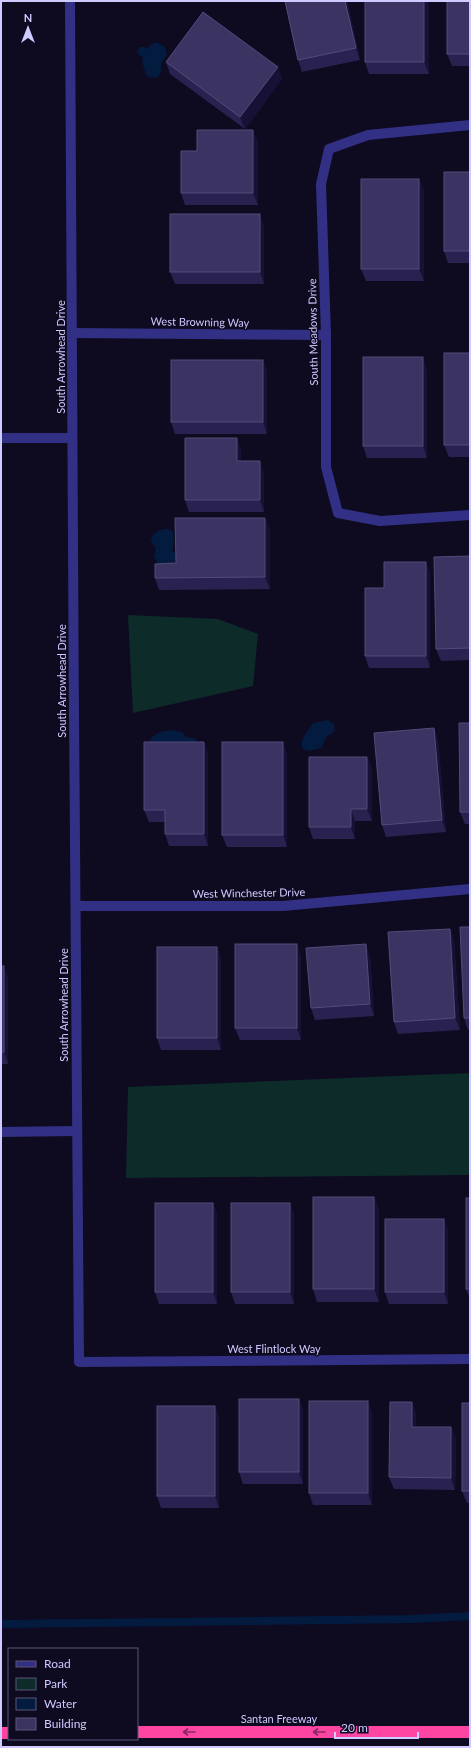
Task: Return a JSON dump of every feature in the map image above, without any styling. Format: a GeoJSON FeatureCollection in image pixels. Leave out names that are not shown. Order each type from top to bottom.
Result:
{"type":"FeatureCollection","features":[{"type":"Feature","properties":{"kind":"highway","name":"Santan Freeway"},"geometry":{"type":"LineString","coordinates":[[138,1732],[470,1732]]}},
{"type":"Feature","properties":{"kind":"street","name":"South Arrowhead Drive"},"geometry":{"type":"LineString","coordinates":[[70,1],[73,332],[72,438],[76,906],[76,1131],[79,1362]]}},
{"type":"Feature","properties":{"kind":"street","name":"South Meadows Drive"},"geometry":{"type":"LineString","coordinates":[[470,125],[368,135],[329,149],[321,184],[326,335],[326,467],[338,514],[380,521],[470,515]]}},
{"type":"Feature","properties":{"kind":"street","name":"West Browning Way"},"geometry":{"type":"LineString","coordinates":[[73,332],[326,335]]}},
{"type":"Feature","properties":{"kind":"street"},"geometry":{"type":"LineString","coordinates":[[1,438],[72,438]]}},
{"type":"Feature","properties":{"kind":"street","name":"West Winchester Drive"},"geometry":{"type":"LineString","coordinates":[[76,906],[283,906],[470,889]]}},
{"type":"Feature","properties":{"kind":"street"},"geometry":{"type":"LineString","coordinates":[[1,1132],[76,1131]]}},
{"type":"Feature","properties":{"kind":"street","name":"West Flintlock Way"},"geometry":{"type":"LineString","coordinates":[[79,1362],[470,1359]]}},
{"type":"Feature","properties":{"kind":"green space"},"geometry":{"type":"Polygon","coordinates":[[[128,615],[218,619],[258,634],[253,686],[133,713],[128,615]]]}},
{"type":"Feature","properties":{"kind":"green space"},"geometry":{"type":"Polygon","coordinates":[[[470,1073],[470,1175],[126,1178],[128,1087],[470,1073]]]}},
{"type":"Feature","properties":{"kind":"water"},"geometry":{"type":"Polygon","coordinates":[[[157,42],[165,47],[167,54],[161,64],[161,72],[158,77],[151,78],[146,75],[142,61],[143,57],[139,55],[137,51],[140,47],[147,49],[152,44],[157,42]]]}},
{"type":"Feature","properties":{"kind":"water"},"geometry":{"type":"Polygon","coordinates":[[[168,529],[173,532],[174,543],[172,551],[175,553],[176,558],[172,565],[159,566],[154,556],[156,548],[151,541],[155,533],[168,529]]]}},
{"type":"Feature","properties":{"kind":"water"},"geometry":{"type":"Polygon","coordinates":[[[328,720],[334,724],[334,732],[326,737],[321,748],[309,751],[303,749],[303,738],[313,723],[328,720]]]}},
{"type":"Feature","properties":{"kind":"water"},"geometry":{"type":"Polygon","coordinates":[[[173,730],[182,732],[186,737],[194,738],[197,743],[149,742],[156,734],[173,730]]]}},
{"type":"Feature","properties":{"kind":"building"},"geometry":{"type":"Polygon","coordinates":[[[285,1],[345,1],[356,48],[298,60],[285,1]]]}},
{"type":"Feature","properties":{"kind":"building"},"geometry":{"type":"Polygon","coordinates":[[[365,1],[424,1],[424,62],[365,62],[365,1]]]}},
{"type":"Feature","properties":{"kind":"building"},"geometry":{"type":"Polygon","coordinates":[[[447,1],[470,1],[470,54],[447,54],[447,1]]]}},
{"type":"Feature","properties":{"kind":"building"},"geometry":{"type":"Polygon","coordinates":[[[203,12],[278,67],[240,117],[166,62],[203,12]]]}},
{"type":"Feature","properties":{"kind":"building"},"geometry":{"type":"Polygon","coordinates":[[[197,130],[253,130],[253,193],[181,193],[181,151],[197,151],[197,130]]]}},
{"type":"Feature","properties":{"kind":"building"},"geometry":{"type":"Polygon","coordinates":[[[444,172],[470,172],[470,251],[444,251],[444,172]]]}},
{"type":"Feature","properties":{"kind":"building"},"geometry":{"type":"Polygon","coordinates":[[[361,179],[419,179],[419,269],[361,269],[361,179]]]}},
{"type":"Feature","properties":{"kind":"building"},"geometry":{"type":"Polygon","coordinates":[[[170,214],[260,214],[260,272],[170,272],[170,214]]]}},
{"type":"Feature","properties":{"kind":"building"},"geometry":{"type":"Polygon","coordinates":[[[444,353],[470,353],[470,445],[444,445],[444,353]]]}},
{"type":"Feature","properties":{"kind":"building"},"geometry":{"type":"Polygon","coordinates":[[[363,357],[423,357],[423,446],[363,446],[363,357]]]}},
{"type":"Feature","properties":{"kind":"building"},"geometry":{"type":"Polygon","coordinates":[[[171,360],[263,360],[263,422],[171,422],[171,360]]]}},
{"type":"Feature","properties":{"kind":"building"},"geometry":{"type":"Polygon","coordinates":[[[185,438],[237,438],[237,461],[260,461],[260,500],[185,500],[185,438]]]}},
{"type":"Feature","properties":{"kind":"building"},"geometry":{"type":"Polygon","coordinates":[[[175,518],[265,518],[265,577],[155,578],[155,564],[176,563],[175,518]]]}},
{"type":"Feature","properties":{"kind":"building"},"geometry":{"type":"Polygon","coordinates":[[[470,556],[470,648],[436,649],[434,557],[470,556]]]}},
{"type":"Feature","properties":{"kind":"building"},"geometry":{"type":"Polygon","coordinates":[[[384,562],[426,562],[426,656],[365,656],[365,588],[384,588],[384,562]]]}},
{"type":"Feature","properties":{"kind":"building"},"geometry":{"type":"Polygon","coordinates":[[[459,723],[470,723],[470,812],[460,812],[459,723]]]}},
{"type":"Feature","properties":{"kind":"building"},"geometry":{"type":"Polygon","coordinates":[[[434,728],[442,820],[382,825],[374,733],[434,728]]]}},
{"type":"Feature","properties":{"kind":"building"},"geometry":{"type":"Polygon","coordinates":[[[144,742],[204,742],[204,834],[165,834],[165,810],[144,810],[144,742]]]}},
{"type":"Feature","properties":{"kind":"building"},"geometry":{"type":"Polygon","coordinates":[[[222,742],[283,742],[283,835],[222,835],[222,742]]]}},
{"type":"Feature","properties":{"kind":"building"},"geometry":{"type":"Polygon","coordinates":[[[309,757],[367,757],[367,809],[351,809],[351,827],[309,827],[309,757]]]}},
{"type":"Feature","properties":{"kind":"building"},"geometry":{"type":"Polygon","coordinates":[[[460,927],[470,927],[470,1018],[464,1018],[460,927]]]}},
{"type":"Feature","properties":{"kind":"building"},"geometry":{"type":"Polygon","coordinates":[[[450,929],[455,1018],[394,1022],[388,932],[450,929]]]}},
{"type":"Feature","properties":{"kind":"building"},"geometry":{"type":"Polygon","coordinates":[[[235,944],[297,944],[297,1028],[235,1028],[235,944]]]}},
{"type":"Feature","properties":{"kind":"building"},"geometry":{"type":"Polygon","coordinates":[[[366,944],[370,1004],[311,1008],[306,948],[366,944]]]}},
{"type":"Feature","properties":{"kind":"building"},"geometry":{"type":"Polygon","coordinates":[[[157,947],[217,947],[217,1038],[157,1038],[157,947]]]}},
{"type":"Feature","properties":{"kind":"building"},"geometry":{"type":"Polygon","coordinates":[[[1,966],[4,966],[4,1052],[1,1052],[1,966]]]}},
{"type":"Feature","properties":{"kind":"building"},"geometry":{"type":"Polygon","coordinates":[[[313,1197],[374,1197],[374,1289],[313,1289],[313,1197]]]}},
{"type":"Feature","properties":{"kind":"building"},"geometry":{"type":"Polygon","coordinates":[[[466,1198],[470,1198],[470,1289],[466,1289],[466,1198]]]}},
{"type":"Feature","properties":{"kind":"building"},"geometry":{"type":"Polygon","coordinates":[[[155,1203],[213,1203],[213,1292],[155,1292],[155,1203]]]}},
{"type":"Feature","properties":{"kind":"building"},"geometry":{"type":"Polygon","coordinates":[[[231,1203],[290,1203],[290,1292],[231,1292],[231,1203]]]}},
{"type":"Feature","properties":{"kind":"building"},"geometry":{"type":"Polygon","coordinates":[[[385,1219],[444,1219],[444,1292],[385,1292],[385,1219]]]}},
{"type":"Feature","properties":{"kind":"building"},"geometry":{"type":"Polygon","coordinates":[[[239,1399],[299,1399],[299,1472],[239,1472],[239,1399]]]}},
{"type":"Feature","properties":{"kind":"building"},"geometry":{"type":"Polygon","coordinates":[[[309,1401],[368,1401],[368,1493],[309,1493],[309,1401]]]}},
{"type":"Feature","properties":{"kind":"building"},"geometry":{"type":"Polygon","coordinates":[[[390,1402],[412,1402],[412,1427],[451,1427],[451,1478],[389,1477],[390,1402]]]}},
{"type":"Feature","properties":{"kind":"building"},"geometry":{"type":"Polygon","coordinates":[[[462,1403],[470,1403],[470,1491],[462,1491],[462,1403]]]}},
{"type":"Feature","properties":{"kind":"building"},"geometry":{"type":"Polygon","coordinates":[[[157,1406],[215,1406],[215,1496],[157,1496],[157,1406]]]}},
{"type":"Feature","properties":{"kind":"waterway"},"geometry":{"type":"LineString","coordinates":[[1,1624],[412,1619],[470,1616]]}}]}
